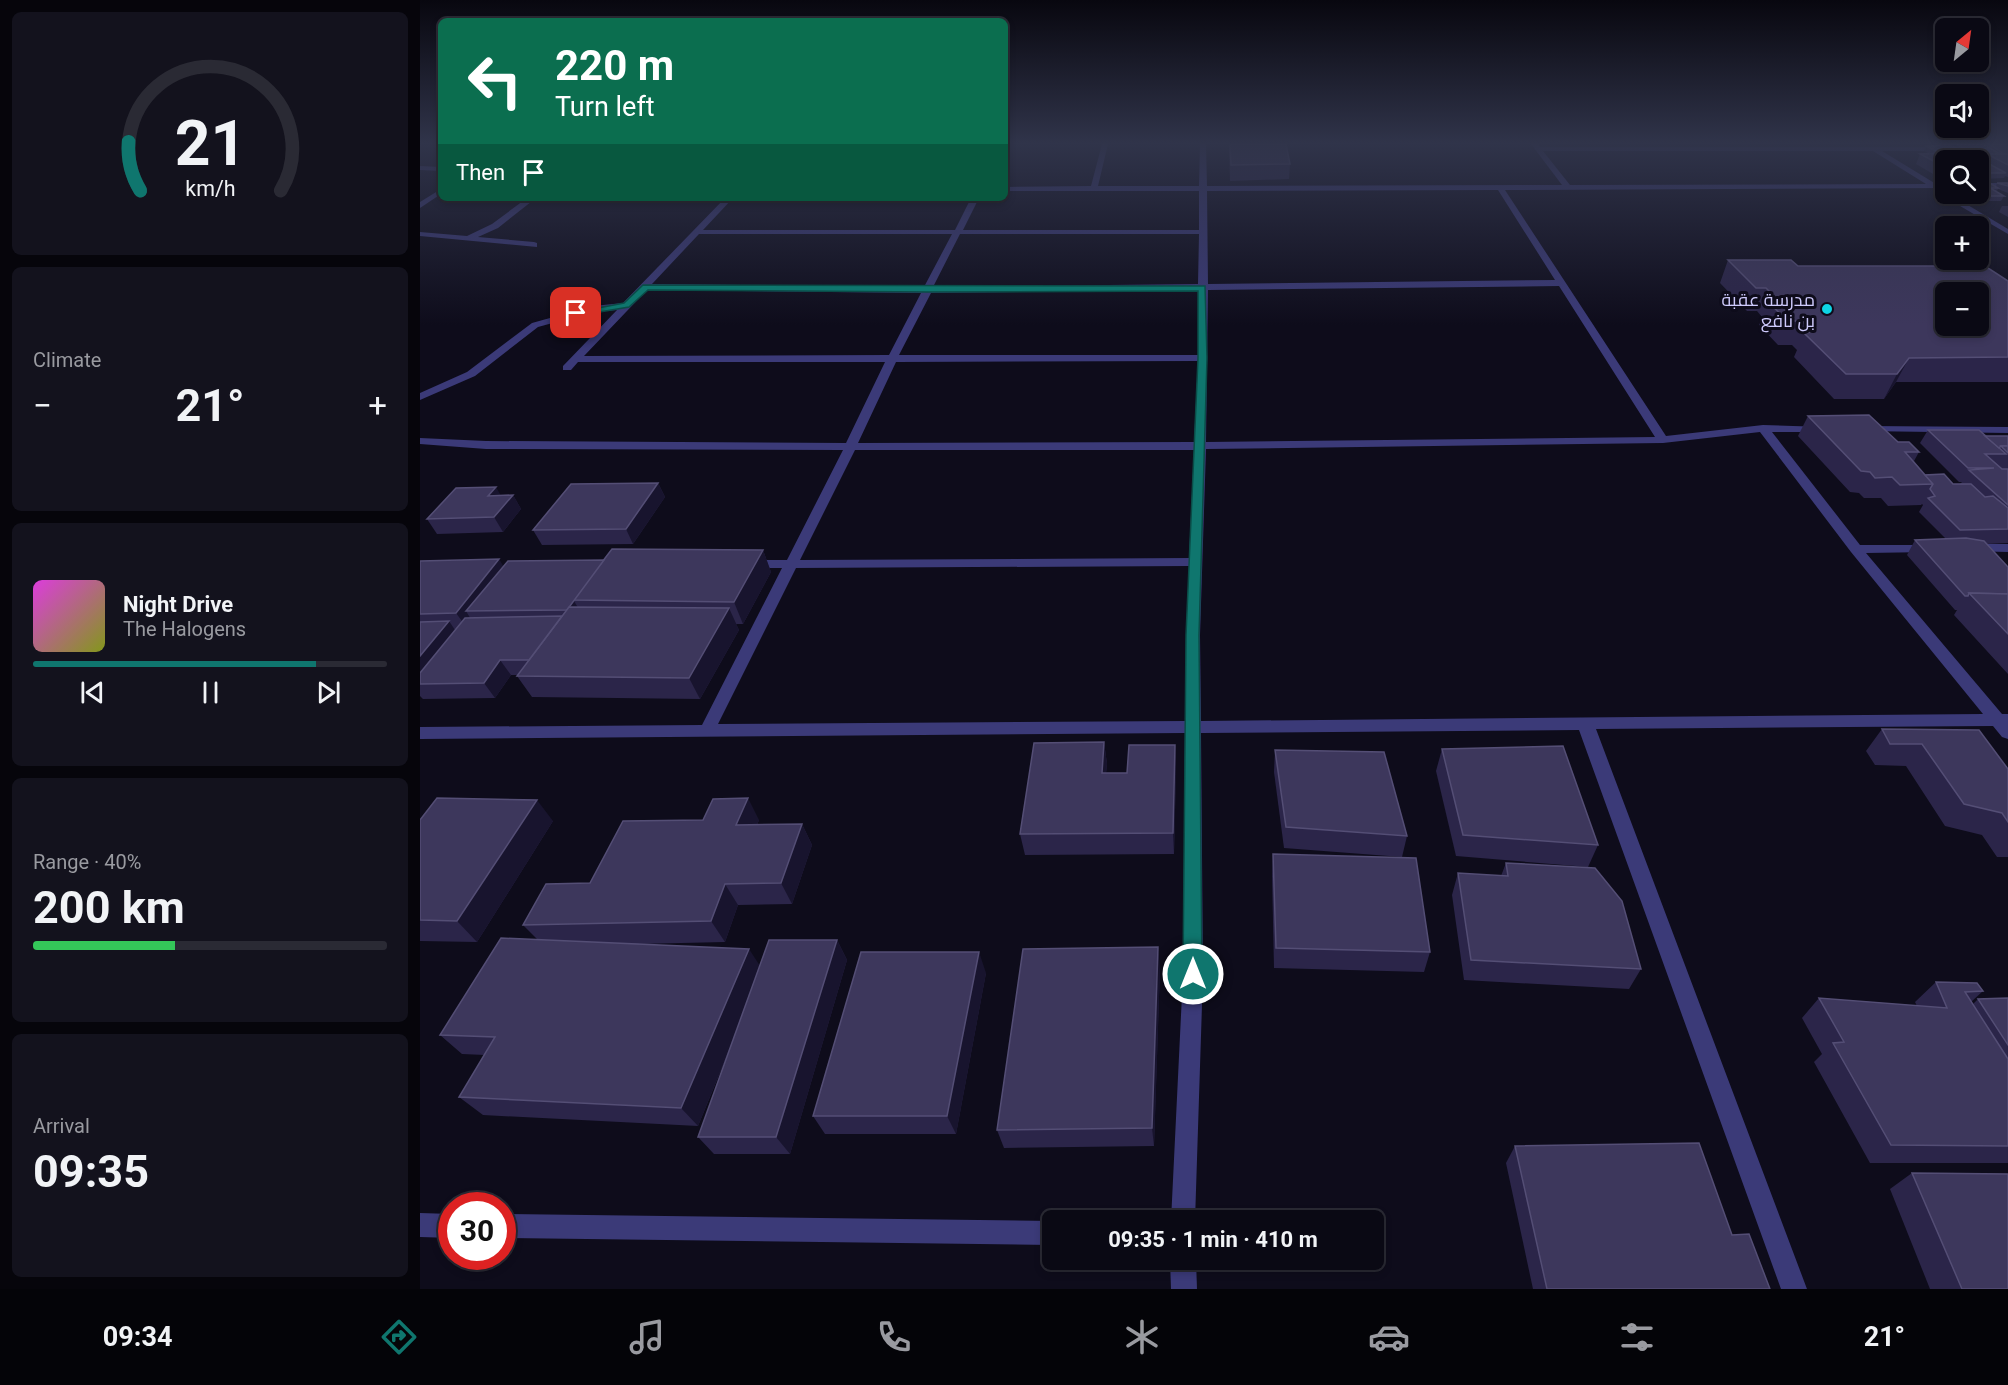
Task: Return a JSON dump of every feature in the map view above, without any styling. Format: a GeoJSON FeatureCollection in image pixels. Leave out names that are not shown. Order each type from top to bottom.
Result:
{"type":"FeatureCollection","features":[{"type":"Feature","properties":{"kind":"street"},"geometry":{"type":"LineString","coordinates":[[468,239],[495,226],[524,204]]}},
{"type":"Feature","properties":{"kind":"street"},"geometry":{"type":"LineString","coordinates":[[567,368],[723,204]]}},
{"type":"Feature","properties":{"kind":"street"},"geometry":{"type":"LineString","coordinates":[[707,730],[851,446],[892,358],[972,204]]}},
{"type":"Feature","properties":{"kind":"street"},"geometry":{"type":"LineString","coordinates":[[1183,1210],[1193,974],[1192,726],[1195,562],[1203,358],[1202,204]]}},
{"type":"Feature","properties":{"kind":"street"},"geometry":{"type":"LineString","coordinates":[[1510,204],[1663,440]]}},
{"type":"Feature","properties":{"kind":"street"},"geometry":{"type":"LineString","coordinates":[[1965,204],[2008,232]]}},
{"type":"Feature","properties":{"kind":"street"},"geometry":{"type":"LineString","coordinates":[[698,231],[1203,232]]}},
{"type":"Feature","properties":{"kind":"street"},"geometry":{"type":"LineString","coordinates":[[420,234],[534,246]]}},
{"type":"Feature","properties":{"kind":"street"},"geometry":{"type":"LineString","coordinates":[[645,287],[929,290],[1562,283]]}},
{"type":"Feature","properties":{"kind":"street"},"geometry":{"type":"LineString","coordinates":[[420,397],[471,374],[536,325],[593,309],[626,306]]}},
{"type":"Feature","properties":{"kind":"street"},"geometry":{"type":"LineString","coordinates":[[578,359],[1203,358]]}},
{"type":"Feature","properties":{"kind":"street"},"geometry":{"type":"LineString","coordinates":[[1763,428],[1856,549],[2004,724]]}},
{"type":"Feature","properties":{"kind":"street"},"geometry":{"type":"LineString","coordinates":[[420,441],[509,445],[1200,446],[1663,440],[1763,428],[1833,429]]}},
{"type":"Feature","properties":{"kind":"street"},"geometry":{"type":"LineString","coordinates":[[1856,429],[2008,430]]}},
{"type":"Feature","properties":{"kind":"street"},"geometry":{"type":"LineString","coordinates":[[1856,549],[2008,548]]}},
{"type":"Feature","properties":{"kind":"street"},"geometry":{"type":"LineString","coordinates":[[732,564],[1195,562]]}},
{"type":"Feature","properties":{"kind":"street"},"geometry":{"type":"LineString","coordinates":[[420,733],[1586,723],[2004,724]]}},
{"type":"Feature","properties":{"kind":"street"},"geometry":{"type":"LineString","coordinates":[[1586,723],[1794,1289]]}},
{"type":"Feature","properties":{"kind":"street"},"geometry":{"type":"LineString","coordinates":[[420,1226],[438,1226]]}},
{"type":"Feature","properties":{"kind":"street"},"geometry":{"type":"LineString","coordinates":[[516,1226],[1042,1233]]}},
{"type":"Feature","properties":{"kind":"street"},"geometry":{"type":"LineString","coordinates":[[1184,1270],[1184,1289]]}},
{"type":"Feature","properties":{"kind":"building"},"geometry":{"type":"Polygon","coordinates":[[[1728,260],[1791,260],[1798,266],[1935,266],[1935,270],[1989,269],[2008,281],[2008,357],[1909,358],[1897,374],[1846,374],[1804,333],[1813,332],[1802,321],[1788,321],[1768,302],[1780,302],[1766,288],[1756,288],[1728,260]]]}},
{"type":"Feature","properties":{"kind":"building"},"geometry":{"type":"Polygon","coordinates":[[[1869,415],[1898,442],[1909,442],[1919,452],[1905,452],[1933,484],[1900,485],[1892,477],[1875,478],[1870,472],[1861,471],[1808,416],[1869,415]]]}},
{"type":"Feature","properties":{"kind":"building"},"geometry":{"type":"Polygon","coordinates":[[[1928,430],[1979,430],[2006,454],[1985,454],[2002,469],[2008,469],[2008,505],[1969,470],[1994,468],[1968,468],[1928,430]]]}},
{"type":"Feature","properties":{"kind":"building"},"geometry":{"type":"Polygon","coordinates":[[[1985,436],[2008,436],[2008,446],[1999,448],[1985,436]]]}},
{"type":"Feature","properties":{"kind":"building"},"geometry":{"type":"Polygon","coordinates":[[[2001,446],[2008,446],[2008,453],[2001,446]]]}},
{"type":"Feature","properties":{"kind":"building"},"geometry":{"type":"Polygon","coordinates":[[[1944,474],[1953,484],[1971,484],[1985,497],[1993,496],[2008,508],[2008,529],[1960,530],[1928,498],[1935,496],[1930,489],[1933,484],[1925,475],[1944,474]]]}},
{"type":"Feature","properties":{"kind":"building"},"geometry":{"type":"Polygon","coordinates":[[[658,483],[626,529],[533,530],[571,484],[658,483]]]}},
{"type":"Feature","properties":{"kind":"building"},"geometry":{"type":"Polygon","coordinates":[[[496,487],[488,496],[513,495],[494,517],[427,519],[456,488],[496,487]]]}},
{"type":"Feature","properties":{"kind":"building"},"geometry":{"type":"Polygon","coordinates":[[[1966,538],[1984,541],[2008,567],[2008,594],[1969,593],[1965,596],[1915,540],[1966,538]]]}},
{"type":"Feature","properties":{"kind":"building"},"geometry":{"type":"Polygon","coordinates":[[[612,549],[763,550],[734,602],[573,600],[612,549]]]}},
{"type":"Feature","properties":{"kind":"building"},"geometry":{"type":"Polygon","coordinates":[[[499,559],[456,613],[420,614],[420,561],[499,559]]]}},
{"type":"Feature","properties":{"kind":"building"},"geometry":{"type":"Polygon","coordinates":[[[604,560],[567,610],[466,611],[508,561],[604,560]]]}},
{"type":"Feature","properties":{"kind":"building"},"geometry":{"type":"Polygon","coordinates":[[[1969,593],[2008,594],[2008,634],[1969,593]]]}},
{"type":"Feature","properties":{"kind":"building"},"geometry":{"type":"Polygon","coordinates":[[[569,607],[729,608],[689,678],[517,676],[569,607]]]}},
{"type":"Feature","properties":{"kind":"building"},"geometry":{"type":"Polygon","coordinates":[[[562,616],[529,660],[500,660],[484,683],[420,684],[420,673],[465,618],[562,616]]]}},
{"type":"Feature","properties":{"kind":"building"},"geometry":{"type":"Polygon","coordinates":[[[449,621],[420,656],[420,622],[449,621]]]}},
{"type":"Feature","properties":{"kind":"building"},"geometry":{"type":"Polygon","coordinates":[[[1882,729],[1979,730],[2008,769],[2008,822],[2002,813],[1964,804],[1922,744],[1890,744],[1882,729]]]}},
{"type":"Feature","properties":{"kind":"building"},"geometry":{"type":"Polygon","coordinates":[[[1104,742],[1102,773],[1127,773],[1129,745],[1175,745],[1173,833],[1020,834],[1034,743],[1104,742]]]}},
{"type":"Feature","properties":{"kind":"building"},"geometry":{"type":"Polygon","coordinates":[[[1563,746],[1598,845],[1463,835],[1442,749],[1563,746]]]}},
{"type":"Feature","properties":{"kind":"building"},"geometry":{"type":"Polygon","coordinates":[[[1275,750],[1384,752],[1407,836],[1286,827],[1275,750]]]}},
{"type":"Feature","properties":{"kind":"building"},"geometry":{"type":"Polygon","coordinates":[[[437,798],[537,800],[457,921],[420,920],[420,820],[437,798]]]}},
{"type":"Feature","properties":{"kind":"building"},"geometry":{"type":"Polygon","coordinates":[[[748,798],[736,825],[802,824],[781,883],[725,884],[711,921],[523,925],[546,884],[590,883],[623,821],[703,820],[713,799],[748,798]]]}},
{"type":"Feature","properties":{"kind":"building"},"geometry":{"type":"Polygon","coordinates":[[[1273,854],[1416,858],[1430,952],[1276,948],[1273,854]]]}},
{"type":"Feature","properties":{"kind":"building"},"geometry":{"type":"Polygon","coordinates":[[[1506,863],[1595,868],[1622,901],[1641,969],[1471,960],[1458,873],[1508,876],[1506,863]]]}},
{"type":"Feature","properties":{"kind":"building"},"geometry":{"type":"Polygon","coordinates":[[[501,938],[749,949],[681,1108],[459,1097],[495,1037],[440,1035],[501,938]]]}},
{"type":"Feature","properties":{"kind":"building"},"geometry":{"type":"Polygon","coordinates":[[[769,940],[837,940],[776,1137],[698,1137],[769,940]]]}},
{"type":"Feature","properties":{"kind":"building"},"geometry":{"type":"Polygon","coordinates":[[[1158,947],[1152,1128],[997,1130],[1023,949],[1158,947]]]}},
{"type":"Feature","properties":{"kind":"building"},"geometry":{"type":"Polygon","coordinates":[[[861,952],[979,952],[947,1116],[813,1116],[861,952]]]}},
{"type":"Feature","properties":{"kind":"building"},"geometry":{"type":"Polygon","coordinates":[[[1936,982],[1977,983],[1983,991],[1965,992],[2008,1059],[2008,1146],[1891,1145],[1833,1043],[1844,1042],[1819,998],[1947,1008],[1936,982]]]}},
{"type":"Feature","properties":{"kind":"building"},"geometry":{"type":"Polygon","coordinates":[[[2008,998],[2008,1045],[1978,999],[2008,998]]]}},
{"type":"Feature","properties":{"kind":"building"},"geometry":{"type":"Polygon","coordinates":[[[1699,1143],[1732,1235],[1749,1234],[1770,1289],[1547,1289],[1515,1146],[1699,1143]]]}},
{"type":"Feature","properties":{"kind":"building"},"geometry":{"type":"Polygon","coordinates":[[[1912,1173],[2008,1174],[2008,1289],[1962,1289],[1912,1173]]]}},
{"type":"Feature","properties":{"kind":"place","name":"مدرسة عقبة بن نافع"},"geometry":{"type":"Point","coordinates":[1827,309]}},
{"type":"Feature","properties":{"kind":"route"},"geometry":{"type":"LineString","coordinates":[[576,313],[626,306],[645,287],[929,290],[1202,288],[1203,358],[1192,635],[1193,974]]}}]}
